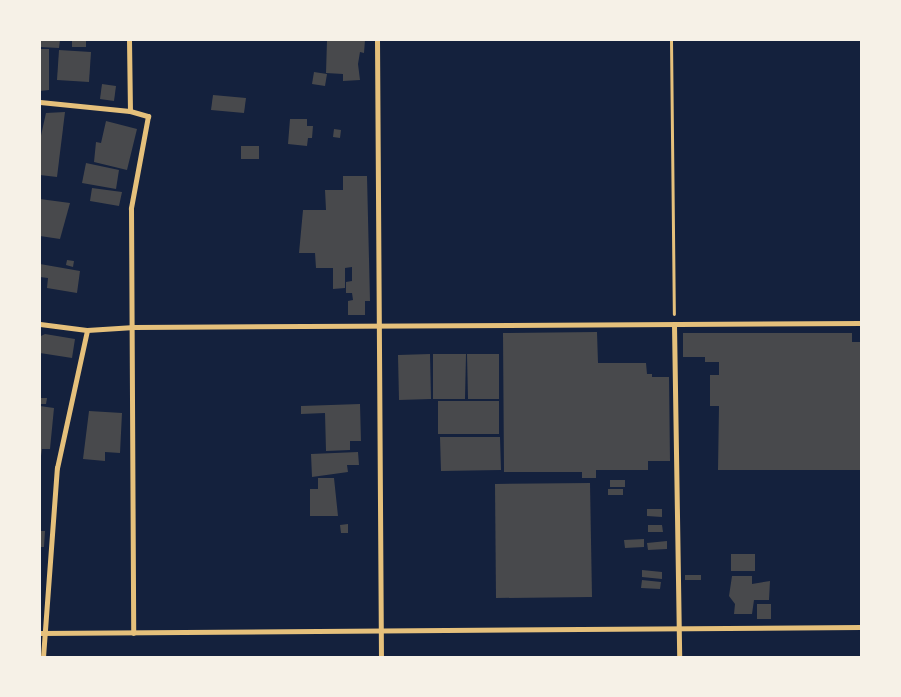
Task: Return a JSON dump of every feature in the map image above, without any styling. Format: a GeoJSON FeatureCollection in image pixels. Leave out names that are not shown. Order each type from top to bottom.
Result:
{"type":"FeatureCollection","features":[{"type":"Feature","properties":{"kind":"street"},"geometry":{"type":"LineString","coordinates":[[129,40],[130,111]]}},
{"type":"Feature","properties":{"kind":"street"},"geometry":{"type":"LineString","coordinates":[[377,40],[377,327],[381,657]]}},
{"type":"Feature","properties":{"kind":"street"},"geometry":{"type":"LineString","coordinates":[[40,102],[130,111],[148,116],[130,208],[134,327],[133,633]]}},
{"type":"Feature","properties":{"kind":"street"},"geometry":{"type":"LineString","coordinates":[[40,324],[87,330],[134,327],[861,323]]}},
{"type":"Feature","properties":{"kind":"street"},"geometry":{"type":"LineString","coordinates":[[674,325],[679,657]]}},
{"type":"Feature","properties":{"kind":"street"},"geometry":{"type":"LineString","coordinates":[[44,657],[43,633],[57,468],[87,330]]}},
{"type":"Feature","properties":{"kind":"street"},"geometry":{"type":"LineString","coordinates":[[43,633],[861,627]]}},
{"type":"Feature","properties":{"kind":"path"},"geometry":{"type":"LineString","coordinates":[[671,40],[674,325]]}},
{"type":"Feature","properties":{"kind":"building"},"geometry":{"type":"Polygon","coordinates":[[[40,40],[60,40],[59,48],[40,47],[40,40]]]}},
{"type":"Feature","properties":{"kind":"building"},"geometry":{"type":"Polygon","coordinates":[[[72,40],[86,40],[86,47],[72,47],[72,40]]]}},
{"type":"Feature","properties":{"kind":"building"},"geometry":{"type":"Polygon","coordinates":[[[327,40],[365,40],[364,53],[360,52],[358,64],[360,80],[343,81],[343,74],[326,73],[327,40]]]}},
{"type":"Feature","properties":{"kind":"building"},"geometry":{"type":"Polygon","coordinates":[[[40,49],[49,49],[49,90],[40,91],[40,49]]]}},
{"type":"Feature","properties":{"kind":"building"},"geometry":{"type":"Polygon","coordinates":[[[59,50],[91,52],[89,82],[57,80],[59,50]]]}},
{"type":"Feature","properties":{"kind":"building"},"geometry":{"type":"Polygon","coordinates":[[[314,72],[327,74],[325,86],[312,84],[314,72]]]}},
{"type":"Feature","properties":{"kind":"building"},"geometry":{"type":"Polygon","coordinates":[[[102,84],[116,86],[114,101],[100,99],[102,84]]]}},
{"type":"Feature","properties":{"kind":"building"},"geometry":{"type":"Polygon","coordinates":[[[213,95],[246,98],[244,113],[211,110],[213,95]]]}},
{"type":"Feature","properties":{"kind":"building"},"geometry":{"type":"Polygon","coordinates":[[[65,112],[57,177],[40,175],[40,140],[46,113],[65,112]]]}},
{"type":"Feature","properties":{"kind":"building"},"geometry":{"type":"Polygon","coordinates":[[[290,119],[307,119],[307,126],[313,126],[312,138],[308,138],[307,146],[288,144],[290,119]]]}},
{"type":"Feature","properties":{"kind":"building"},"geometry":{"type":"Polygon","coordinates":[[[106,121],[137,129],[127,170],[94,162],[96,142],[101,143],[106,121]]]}},
{"type":"Feature","properties":{"kind":"building"},"geometry":{"type":"Polygon","coordinates":[[[334,129],[341,130],[340,138],[333,137],[334,129]]]}},
{"type":"Feature","properties":{"kind":"building"},"geometry":{"type":"Polygon","coordinates":[[[241,146],[259,146],[259,159],[241,159],[241,146]]]}},
{"type":"Feature","properties":{"kind":"building"},"geometry":{"type":"Polygon","coordinates":[[[86,163],[119,170],[116,189],[82,183],[86,163]]]}},
{"type":"Feature","properties":{"kind":"building"},"geometry":{"type":"Polygon","coordinates":[[[343,176],[367,176],[370,301],[365,301],[365,315],[348,315],[348,301],[353,300],[352,293],[346,293],[346,282],[352,281],[352,267],[345,268],[345,288],[333,289],[333,268],[316,268],[315,253],[299,253],[303,210],[326,210],[325,190],[343,190],[343,176]]]}},
{"type":"Feature","properties":{"kind":"building"},"geometry":{"type":"Polygon","coordinates":[[[92,188],[122,192],[119,206],[90,201],[92,188]]]}},
{"type":"Feature","properties":{"kind":"building"},"geometry":{"type":"Polygon","coordinates":[[[40,199],[70,203],[60,239],[40,236],[40,199]]]}},
{"type":"Feature","properties":{"kind":"building"},"geometry":{"type":"Polygon","coordinates":[[[67,260],[74,261],[73,267],[66,265],[67,260]]]}},
{"type":"Feature","properties":{"kind":"building"},"geometry":{"type":"Polygon","coordinates":[[[40,264],[80,271],[77,293],[47,288],[48,278],[40,277],[40,264]]]}},
{"type":"Feature","properties":{"kind":"building"},"geometry":{"type":"Polygon","coordinates":[[[597,332],[598,363],[646,363],[647,374],[652,374],[652,377],[669,377],[670,461],[648,461],[648,470],[596,470],[596,478],[582,478],[582,472],[504,472],[503,333],[597,332]]]}},
{"type":"Feature","properties":{"kind":"building"},"geometry":{"type":"Polygon","coordinates":[[[683,333],[852,333],[852,342],[861,342],[861,470],[718,470],[719,406],[710,406],[710,375],[719,375],[719,362],[705,362],[705,357],[683,357],[683,333]]]}},
{"type":"Feature","properties":{"kind":"building"},"geometry":{"type":"Polygon","coordinates":[[[45,334],[75,339],[72,358],[40,353],[41,336],[45,334]]]}},
{"type":"Feature","properties":{"kind":"building"},"geometry":{"type":"Polygon","coordinates":[[[430,354],[431,399],[399,400],[398,355],[430,354]]]}},
{"type":"Feature","properties":{"kind":"building"},"geometry":{"type":"Polygon","coordinates":[[[433,354],[466,354],[465,399],[433,399],[433,354]]]}},
{"type":"Feature","properties":{"kind":"building"},"geometry":{"type":"Polygon","coordinates":[[[467,354],[499,354],[499,399],[468,399],[467,354]]]}},
{"type":"Feature","properties":{"kind":"building"},"geometry":{"type":"Polygon","coordinates":[[[40,398],[47,398],[46,404],[40,404],[40,398]]]}},
{"type":"Feature","properties":{"kind":"building"},"geometry":{"type":"Polygon","coordinates":[[[438,401],[499,401],[499,434],[438,434],[438,401]]]}},
{"type":"Feature","properties":{"kind":"building"},"geometry":{"type":"Polygon","coordinates":[[[360,404],[361,441],[350,441],[350,450],[326,451],[325,413],[301,414],[301,406],[360,404]]]}},
{"type":"Feature","properties":{"kind":"building"},"geometry":{"type":"Polygon","coordinates":[[[40,406],[54,408],[50,449],[42,449],[41,456],[40,406]]]}},
{"type":"Feature","properties":{"kind":"building"},"geometry":{"type":"Polygon","coordinates":[[[89,411],[122,413],[120,453],[105,452],[105,461],[83,459],[89,411]]]}},
{"type":"Feature","properties":{"kind":"building"},"geometry":{"type":"Polygon","coordinates":[[[440,437],[500,437],[501,470],[441,471],[440,437]]]}},
{"type":"Feature","properties":{"kind":"building"},"geometry":{"type":"Polygon","coordinates":[[[358,452],[359,465],[347,465],[348,472],[312,477],[311,454],[358,452]]]}},
{"type":"Feature","properties":{"kind":"building"},"geometry":{"type":"Polygon","coordinates":[[[318,478],[334,478],[338,516],[310,516],[310,489],[318,489],[318,478]]]}},
{"type":"Feature","properties":{"kind":"building"},"geometry":{"type":"Polygon","coordinates":[[[610,480],[625,480],[625,487],[610,487],[610,480]]]}},
{"type":"Feature","properties":{"kind":"building"},"geometry":{"type":"Polygon","coordinates":[[[590,483],[592,597],[496,598],[495,484],[590,483]]]}},
{"type":"Feature","properties":{"kind":"building"},"geometry":{"type":"Polygon","coordinates":[[[608,489],[623,489],[623,495],[608,495],[608,489]]]}},
{"type":"Feature","properties":{"kind":"building"},"geometry":{"type":"Polygon","coordinates":[[[647,509],[662,509],[662,517],[647,516],[647,509]]]}},
{"type":"Feature","properties":{"kind":"building"},"geometry":{"type":"Polygon","coordinates":[[[348,524],[348,533],[341,533],[340,525],[348,524]]]}},
{"type":"Feature","properties":{"kind":"building"},"geometry":{"type":"Polygon","coordinates":[[[648,525],[662,525],[663,532],[648,532],[648,525]]]}},
{"type":"Feature","properties":{"kind":"building"},"geometry":{"type":"Polygon","coordinates":[[[40,531],[45,531],[44,547],[40,547],[40,531]]]}},
{"type":"Feature","properties":{"kind":"building"},"geometry":{"type":"Polygon","coordinates":[[[644,539],[644,547],[625,548],[624,540],[644,539]]]}},
{"type":"Feature","properties":{"kind":"building"},"geometry":{"type":"Polygon","coordinates":[[[667,541],[667,549],[648,550],[647,543],[667,541]]]}},
{"type":"Feature","properties":{"kind":"building"},"geometry":{"type":"Polygon","coordinates":[[[731,554],[755,554],[755,571],[731,571],[731,554]]]}},
{"type":"Feature","properties":{"kind":"building"},"geometry":{"type":"Polygon","coordinates":[[[642,570],[662,572],[662,579],[642,577],[642,570]]]}},
{"type":"Feature","properties":{"kind":"building"},"geometry":{"type":"Polygon","coordinates":[[[685,575],[701,575],[701,580],[685,580],[685,575]]]}},
{"type":"Feature","properties":{"kind":"building"},"geometry":{"type":"Polygon","coordinates":[[[732,576],[752,576],[752,584],[770,581],[769,600],[754,600],[752,614],[734,614],[735,604],[729,596],[732,576]]]}},
{"type":"Feature","properties":{"kind":"building"},"geometry":{"type":"Polygon","coordinates":[[[642,580],[661,582],[660,589],[641,588],[642,580]]]}},
{"type":"Feature","properties":{"kind":"building"},"geometry":{"type":"Polygon","coordinates":[[[757,604],[771,604],[771,619],[757,619],[757,604]]]}}]}
